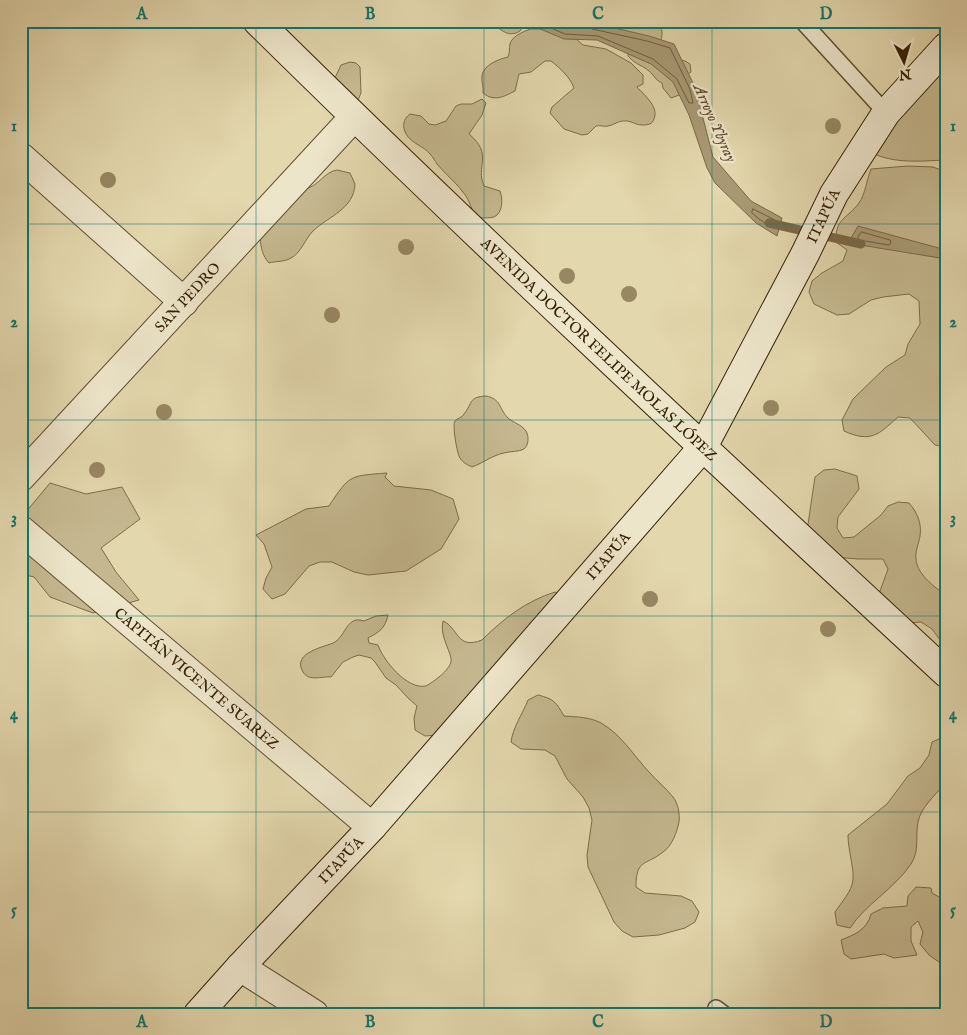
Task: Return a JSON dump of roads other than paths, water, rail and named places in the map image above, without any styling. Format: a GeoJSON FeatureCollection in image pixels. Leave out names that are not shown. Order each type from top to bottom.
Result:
{"type":"FeatureCollection","features":[{"type":"Feature","properties":{"kind":"street","name":"AVENIDA DOCTOR FELIPE MOLAS LÓPEZ"},"geometry":{"type":"LineString","coordinates":[[257,21],[354,117],[703,447],[946,673]]}},
{"type":"Feature","properties":{"kind":"street","name":"ITAPÚA"},"geometry":{"type":"LineString","coordinates":[[198,1014],[372,827],[703,447],[805,254],[834,194],[886,113],[946,47]]}},
{"type":"Feature","properties":{"kind":"street","name":"SAN PEDRO"},"geometry":{"type":"LineString","coordinates":[[21,477],[354,117]]}},
{"type":"Feature","properties":{"kind":"street"},"geometry":{"type":"LineString","coordinates":[[21,157],[184,302]]}},
{"type":"Feature","properties":{"kind":"street","name":"CAPITÁN VICENTE SUAREZ"},"geometry":{"type":"LineString","coordinates":[[21,530],[372,827]]}},
{"type":"Feature","properties":{"kind":"street"},"geometry":{"type":"LineString","coordinates":[[240,967],[314,1014]]}},
{"type":"Feature","properties":{"kind":"lane"},"geometry":{"type":"LineString","coordinates":[[802,21],[886,113]]}},
{"type":"Feature","properties":{"kind":"water"},"geometry":{"type":"Polygon","coordinates":[[[526,21],[584,21],[649,36],[674,44],[695,87],[713,157],[751,201],[782,218],[777,236],[756,223],[715,183],[707,168],[689,115],[673,82],[651,64],[597,40],[564,39],[526,21]]]}},
{"type":"Feature","properties":{"kind":"water"},"geometry":{"type":"Polygon","coordinates":[[[858,226],[946,250],[946,259],[848,243],[858,226]]]}},
{"type":"Feature","properties":{"kind":"waterway","name":"Arroyo Ybyray"},"geometry":{"type":"LineString","coordinates":[[769,223],[861,244]]}}]}
